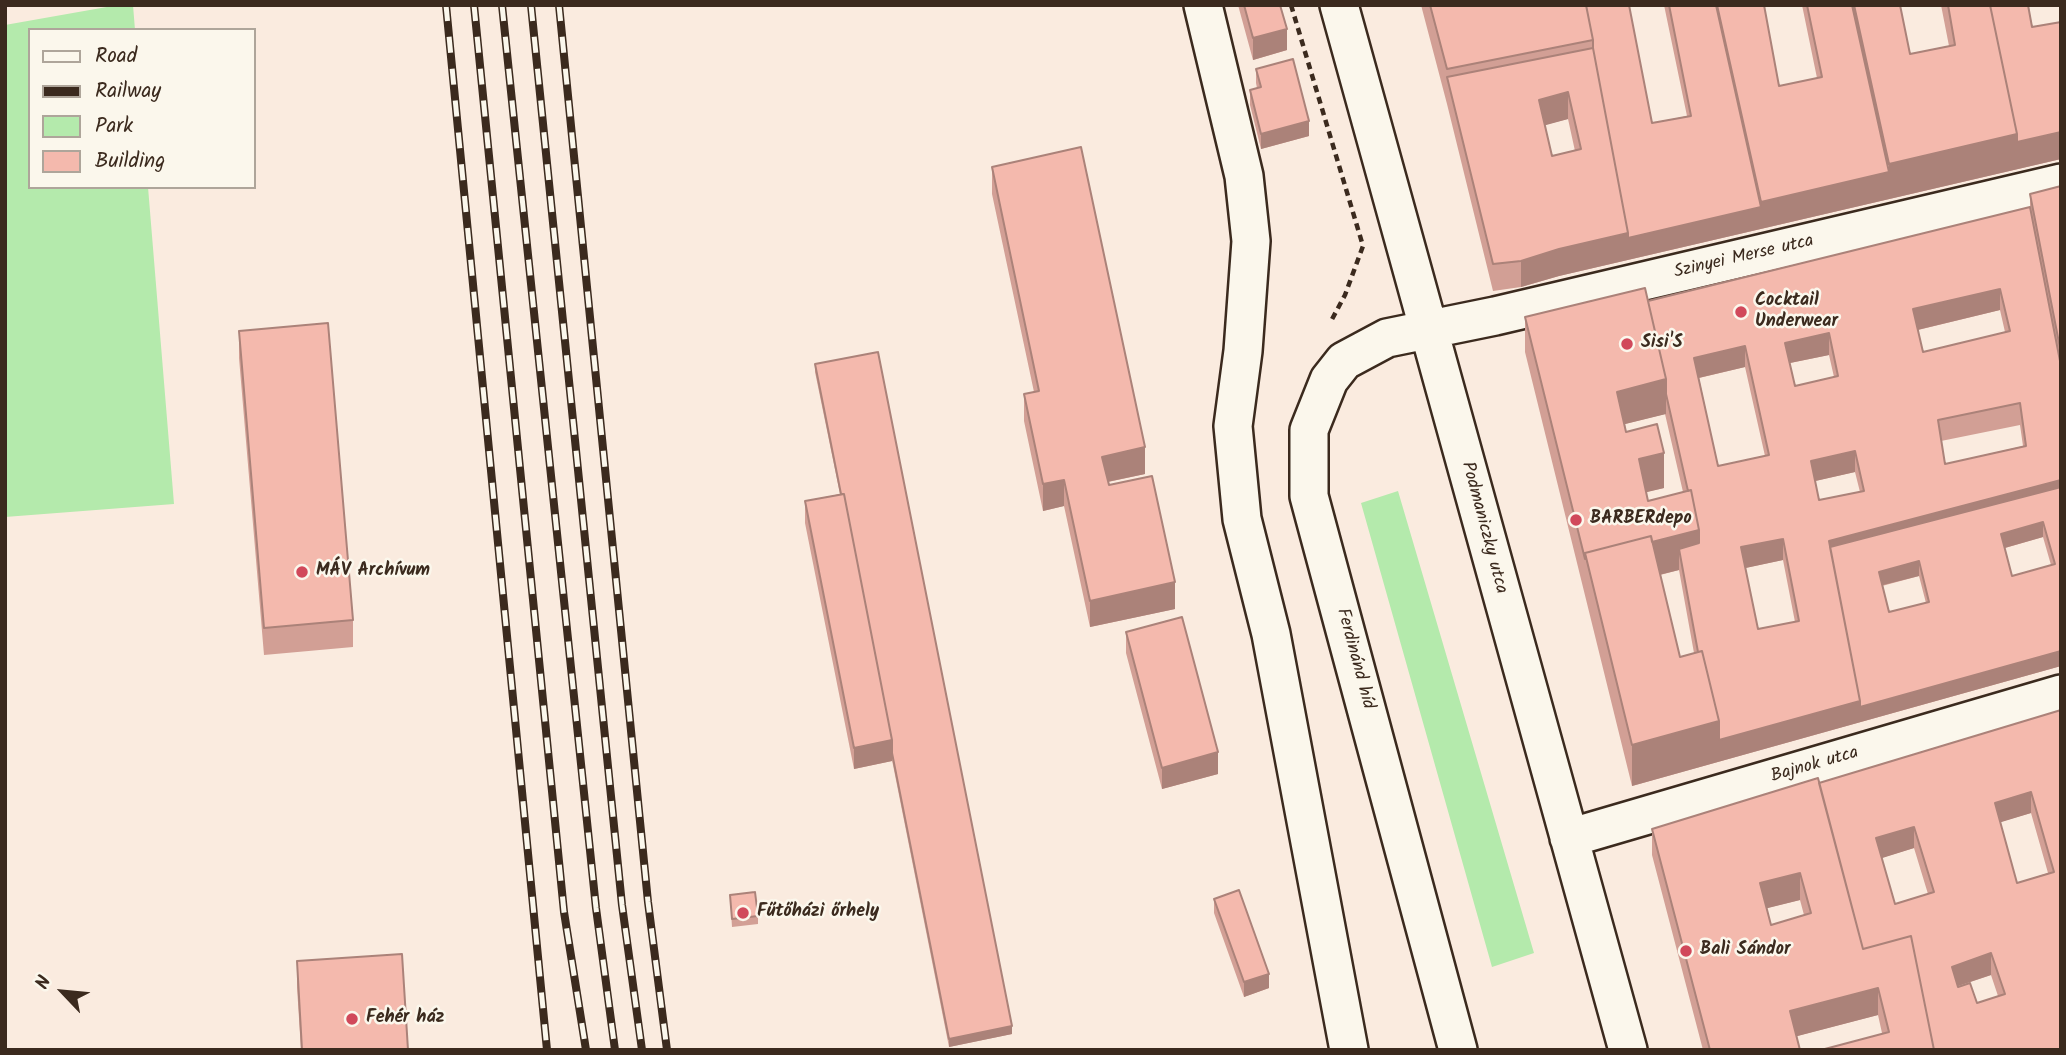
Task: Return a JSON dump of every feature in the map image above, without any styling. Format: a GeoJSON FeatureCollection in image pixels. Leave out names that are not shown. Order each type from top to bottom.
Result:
{"type":"FeatureCollection","features":[{"type":"Feature","properties":{"kind":"street"},"geometry":{"type":"LineString","coordinates":[[1203,5],[1244,176],[1251,242],[1243,351],[1233,426],[1242,519],[1271,634],[1349,1050]]}},
{"type":"Feature","properties":{"kind":"street","name":"Podmaniczky utca"},"geometry":{"type":"LineString","coordinates":[[1339,5],[1628,1050]]}},
{"type":"Feature","properties":{"kind":"street","name":"Szinyei Merse utca"},"geometry":{"type":"LineString","coordinates":[[1428,331],[2061,183]]}},
{"type":"Feature","properties":{"kind":"street","name":"Ferdinánd híd"},"geometry":{"type":"LineString","coordinates":[[1428,331],[1387,338],[1344,360],[1329,380],[1309,430],[1309,496],[1458,1050]]}},
{"type":"Feature","properties":{"kind":"street","name":"Bajnok utca"},"geometry":{"type":"LineString","coordinates":[[1569,838],[2061,694]]}},
{"type":"Feature","properties":{"kind":"green space"},"geometry":{"type":"Polygon","coordinates":[[[118,5],[133,5],[135,28],[28,28],[28,189],[148,189],[174,504],[5,517],[5,25],[118,5]]]}},
{"type":"Feature","properties":{"kind":"green space"},"geometry":{"type":"Polygon","coordinates":[[[1398,491],[1534,953],[1492,967],[1361,503],[1398,491]]]}},
{"type":"Feature","properties":{"kind":"building"},"geometry":{"type":"Polygon","coordinates":[[[1244,5],[1280,5],[1287,29],[1253,38],[1244,5]]]}},
{"type":"Feature","properties":{"kind":"building"},"geometry":{"type":"Polygon","coordinates":[[[1430,5],[1586,5],[1593,40],[1447,69],[1430,5]]]}},
{"type":"Feature","properties":{"kind":"building"},"geometry":{"type":"Polygon","coordinates":[[[1586,5],[1629,5],[1652,123],[1691,116],[1669,5],[1716,5],[1761,207],[1628,238],[1586,5]]]}},
{"type":"Feature","properties":{"kind":"building"},"geometry":{"type":"Polygon","coordinates":[[[1717,5],[1764,5],[1779,86],[1822,77],[1807,5],[1852,5],[1889,172],[1761,202],[1717,5]]]}},
{"type":"Feature","properties":{"kind":"building"},"geometry":{"type":"Polygon","coordinates":[[[1854,5],[1900,5],[1910,54],[1955,45],[1948,5],[1990,5],[2017,134],[1889,164],[1854,5]]]}},
{"type":"Feature","properties":{"kind":"building"},"geometry":{"type":"Polygon","coordinates":[[[1990,5],[2028,5],[2032,27],[2061,22],[2061,132],[2017,142],[1990,5]]]}},
{"type":"Feature","properties":{"kind":"building"},"geometry":{"type":"Polygon","coordinates":[[[1593,48],[1628,233],[1521,261],[1493,264],[1447,77],[1593,48]],[[1568,92],[1539,100],[1552,156],[1581,149],[1568,92]]]}},
{"type":"Feature","properties":{"kind":"building"},"geometry":{"type":"Polygon","coordinates":[[[1293,59],[1309,121],[1261,134],[1250,90],[1261,87],[1256,69],[1293,59]]]}},
{"type":"Feature","properties":{"kind":"building"},"geometry":{"type":"Polygon","coordinates":[[[1081,147],[1145,447],[1102,457],[1109,485],[1152,476],[1175,582],[1090,601],[1064,480],[1043,484],[1024,394],[1039,391],[992,167],[1081,147]]]}},
{"type":"Feature","properties":{"kind":"building"},"geometry":{"type":"Polygon","coordinates":[[[2061,186],[2061,353],[2030,194],[2061,186]]]}},
{"type":"Feature","properties":{"kind":"building"},"geometry":{"type":"Polygon","coordinates":[[[2030,207],[2061,366],[2061,480],[1829,541],[1860,701],[1719,740],[1719,721],[1702,651],[1698,652],[1679,549],[1699,543],[1699,530],[1666,394],[1666,379],[1648,301],[2030,207]],[[2000,289],[1913,309],[1923,352],[2010,331],[2000,289]],[[1829,333],[1785,343],[1795,386],[1838,376],[1829,333]],[[1745,346],[1694,358],[1718,466],[1769,455],[1745,346]],[[2020,403],[1938,420],[1945,464],[2026,446],[2020,403]],[[1855,451],[1811,461],[1819,500],[1864,491],[1855,451]],[[1783,539],[1741,547],[1758,629],[1799,621],[1783,539]]]}},
{"type":"Feature","properties":{"kind":"building"},"geometry":{"type":"Polygon","coordinates":[[[1645,288],[1666,379],[1617,392],[1626,432],[1657,424],[1664,453],[1639,459],[1648,501],[1691,490],[1699,530],[1652,542],[1651,536],[1585,553],[1585,559],[1525,317],[1645,288]]]}},
{"type":"Feature","properties":{"kind":"building","name":"MÁV Archívum"},"geometry":{"type":"Polygon","coordinates":[[[328,323],[353,620],[264,628],[239,331],[328,323]]]}},
{"type":"Feature","properties":{"kind":"building"},"geometry":{"type":"Polygon","coordinates":[[[878,352],[1012,1026],[949,1039],[844,494],[841,494],[815,364],[878,352]]]}},
{"type":"Feature","properties":{"kind":"building"},"geometry":{"type":"Polygon","coordinates":[[[2061,487],[2061,651],[1860,707],[1830,547],[2061,487]],[[2043,522],[2001,534],[2012,576],[2055,564],[2043,522]],[[1919,561],[1879,572],[1889,612],[1929,602],[1919,561]]]}},
{"type":"Feature","properties":{"kind":"building"},"geometry":{"type":"Polygon","coordinates":[[[844,494],[892,740],[854,748],[805,501],[844,494]]]}},
{"type":"Feature","properties":{"kind":"building"},"geometry":{"type":"Polygon","coordinates":[[[1651,536],[1680,657],[1702,651],[1719,721],[1632,745],[1585,553],[1651,536]]]}},
{"type":"Feature","properties":{"kind":"building"},"geometry":{"type":"Polygon","coordinates":[[[1182,617],[1218,752],[1162,768],[1126,632],[1182,617]]]}},
{"type":"Feature","properties":{"kind":"building"},"geometry":{"type":"Polygon","coordinates":[[[2061,710],[2061,1050],[1934,1050],[1911,936],[1863,949],[1819,783],[2061,710]],[[2031,792],[1995,803],[2017,883],[2054,872],[2031,792]],[[1914,827],[1876,838],[1895,904],[1934,892],[1914,827]],[[1991,953],[1952,967],[1958,987],[1970,983],[1977,1003],[2005,994],[1991,953]]]}},
{"type":"Feature","properties":{"kind":"building"},"geometry":{"type":"Polygon","coordinates":[[[1818,778],[1863,949],[1911,936],[1934,1050],[1821,1050],[1889,1032],[1878,988],[1790,1011],[1800,1050],[1710,1050],[1652,829],[1818,778]],[[1800,873],[1760,883],[1771,925],[1811,913],[1800,873]]]}},
{"type":"Feature","properties":{"kind":"building"},"geometry":{"type":"Polygon","coordinates":[[[1239,890],[1269,974],[1244,982],[1214,899],[1239,890]]]}},
{"type":"Feature","properties":{"kind":"building","name":"Fűtőházi őrhely"},"geometry":{"type":"Polygon","coordinates":[[[755,892],[758,916],[732,919],[730,895],[755,892]]]}},
{"type":"Feature","properties":{"kind":"building","name":"Fehér ház"},"geometry":{"type":"Polygon","coordinates":[[[402,954],[408,1050],[302,1050],[297,961],[402,954]]]}},
{"type":"Feature","properties":{"kind":"railway"},"geometry":{"type":"LineString","coordinates":[[446,5],[547,1050]]}},
{"type":"Feature","properties":{"kind":"railway"},"geometry":{"type":"LineString","coordinates":[[474,5],[564,912],[586,1050]]}},
{"type":"Feature","properties":{"kind":"railway"},"geometry":{"type":"LineString","coordinates":[[502,5],[596,908],[615,1050]]}},
{"type":"Feature","properties":{"kind":"railway"},"geometry":{"type":"LineString","coordinates":[[531,5],[622,905],[642,1050]]}},
{"type":"Feature","properties":{"kind":"railway"},"geometry":{"type":"LineString","coordinates":[[559,5],[648,902],[667,1050]]}},
{"type":"Feature","properties":{"kind":"place","name":"Cocktail Underwear"},"geometry":{"type":"Point","coordinates":[1741,312]}},
{"type":"Feature","properties":{"kind":"place","name":"Sisi'S"},"geometry":{"type":"Point","coordinates":[1627,344]}},
{"type":"Feature","properties":{"kind":"place","name":"BARBERdepo"},"geometry":{"type":"Point","coordinates":[1576,520]}},
{"type":"Feature","properties":{"kind":"place","name":"MÁV Archívum"},"geometry":{"type":"Point","coordinates":[302,572]}},
{"type":"Feature","properties":{"kind":"place","name":"Fűtőházi őrhely"},"geometry":{"type":"Point","coordinates":[743,913]}},
{"type":"Feature","properties":{"kind":"place","name":"Bali Sándor"},"geometry":{"type":"Point","coordinates":[1686,951]}},
{"type":"Feature","properties":{"kind":"place","name":"Fehér ház"},"geometry":{"type":"Point","coordinates":[352,1019]}}]}
